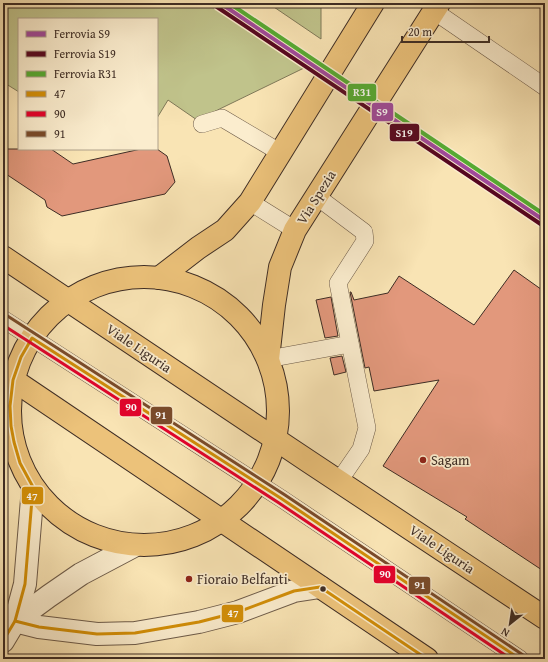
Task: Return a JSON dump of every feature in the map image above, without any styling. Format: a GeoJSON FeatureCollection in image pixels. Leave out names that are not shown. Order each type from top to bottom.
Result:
{"type":"FeatureCollection","features":[{"type":"Feature","properties":{"kind":"main road"},"geometry":{"type":"LineString","coordinates":[[159,278],[198,248],[225,230],[250,202],[373,3]]}},
{"type":"Feature","properties":{"kind":"main road","name":"Via Spezia"},"geometry":{"type":"LineString","coordinates":[[295,230],[436,7]]}},
{"type":"Feature","properties":{"kind":"main road"},"geometry":{"type":"LineString","coordinates":[[268,359],[280,268],[295,230]]}},
{"type":"Feature","properties":{"kind":"main road","name":"Viale Liguria"},"geometry":{"type":"LineString","coordinates":[[3,256],[545,618]]}},
{"type":"Feature","properties":{"kind":"main road"},"geometry":{"type":"LineString","coordinates":[[159,278],[202,290],[222,302],[240,318],[256,337],[268,359],[280,392],[276,439],[270,459],[258,483],[241,506],[222,521],[200,534],[181,540],[167,543],[134,546],[91,535],[56,512],[33,487],[20,463],[12,431],[8,377],[32,338],[52,313],[69,300],[91,288],[98,282],[159,278]]}},
{"type":"Feature","properties":{"kind":"main road"},"geometry":{"type":"LineString","coordinates":[[8,377],[427,659]]}},
{"type":"Feature","properties":{"kind":"street"},"geometry":{"type":"LineString","coordinates":[[3,641],[16,621],[25,584],[33,487]]}},
{"type":"Feature","properties":{"kind":"street"},"geometry":{"type":"LineString","coordinates":[[16,621],[81,574],[134,546]]}},
{"type":"Feature","properties":{"kind":"street"},"geometry":{"type":"LineString","coordinates":[[16,621],[39,627],[97,634],[135,633],[199,622],[238,612],[294,591],[320,586]]}},
{"type":"Feature","properties":{"kind":"lane"},"geometry":{"type":"LineString","coordinates":[[436,7],[545,87]]}},
{"type":"Feature","properties":{"kind":"lane"},"geometry":{"type":"LineString","coordinates":[[202,124],[222,118],[280,153]]}},
{"type":"Feature","properties":{"kind":"lane"},"geometry":{"type":"LineString","coordinates":[[316,196],[364,232],[365,241],[338,283],[367,428],[361,449],[340,481]]}},
{"type":"Feature","properties":{"kind":"lane","name":"Via Spezia"},"geometry":{"type":"LineString","coordinates":[[250,202],[295,230]]}},
{"type":"Feature","properties":{"kind":"lane"},"geometry":{"type":"LineString","coordinates":[[3,319],[258,483],[520,659]]}},
{"type":"Feature","properties":{"kind":"lane"},"geometry":{"type":"LineString","coordinates":[[268,359],[350,344]]}},
{"type":"Feature","properties":{"kind":"green space"},"geometry":{"type":"Polygon","coordinates":[[[3,3],[206,3],[304,68],[197,120],[168,100],[158,116],[158,18],[18,18],[18,91],[3,82],[3,3]]]}},
{"type":"Feature","properties":{"kind":"green space"},"geometry":{"type":"Polygon","coordinates":[[[268,3],[321,3],[321,39],[268,3]]]}},
{"type":"Feature","properties":{"kind":"building"},"geometry":{"type":"Polygon","coordinates":[[[3,149],[52,150],[73,164],[136,150],[158,150],[167,156],[175,182],[165,194],[62,216],[47,207],[45,200],[3,172],[3,149]]]}},
{"type":"Feature","properties":{"kind":"building"},"geometry":{"type":"Polygon","coordinates":[[[514,270],[545,292],[545,572],[465,519],[467,517],[383,466],[439,380],[374,391],[369,367],[365,368],[350,292],[354,300],[388,293],[399,276],[474,325],[514,270]]]}},
{"type":"Feature","properties":{"kind":"building"},"geometry":{"type":"Polygon","coordinates":[[[331,297],[338,336],[325,338],[316,300],[331,297]]]}},
{"type":"Feature","properties":{"kind":"building"},"geometry":{"type":"Polygon","coordinates":[[[342,356],[346,372],[334,375],[330,358],[342,356]]]}},
{"type":"Feature","properties":{"kind":"rail line","name":"S9"},"geometry":{"type":"LineString","coordinates":[[220,3],[545,221]]}},
{"type":"Feature","properties":{"kind":"rail line","name":"R31"},"geometry":{"type":"LineString","coordinates":[[229,3],[545,215]]}},
{"type":"Feature","properties":{"kind":"rail line","name":"S19"},"geometry":{"type":"LineString","coordinates":[[217,7],[542,225]]}},
{"type":"Feature","properties":{"kind":"transit line","name":"91"},"geometry":{"type":"LineString","coordinates":[[6,315],[285,495],[523,655]]}},
{"type":"Feature","properties":{"kind":"transit line","name":"90"},"geometry":{"type":"LineString","coordinates":[[3,325],[279,503],[511,659]]}},
{"type":"Feature","properties":{"kind":"transit line","name":"47"},"geometry":{"type":"LineString","coordinates":[[3,641],[15,621],[25,584],[33,487],[20,463],[14,442],[11,426],[10,406],[13,380],[21,357],[32,338],[282,499],[520,659]]}},
{"type":"Feature","properties":{"kind":"transit line","name":"47"},"geometry":{"type":"LineString","coordinates":[[15,621],[39,627],[97,634],[135,633],[199,622],[238,612],[294,591],[320,587],[427,659]]}},
{"type":"Feature","properties":{"kind":"place","name":"Sagam"},"geometry":{"type":"Point","coordinates":[423,460]}},
{"type":"Feature","properties":{"kind":"place","name":"Fioraio Belfanti"},"geometry":{"type":"Point","coordinates":[189,579]}}]}
